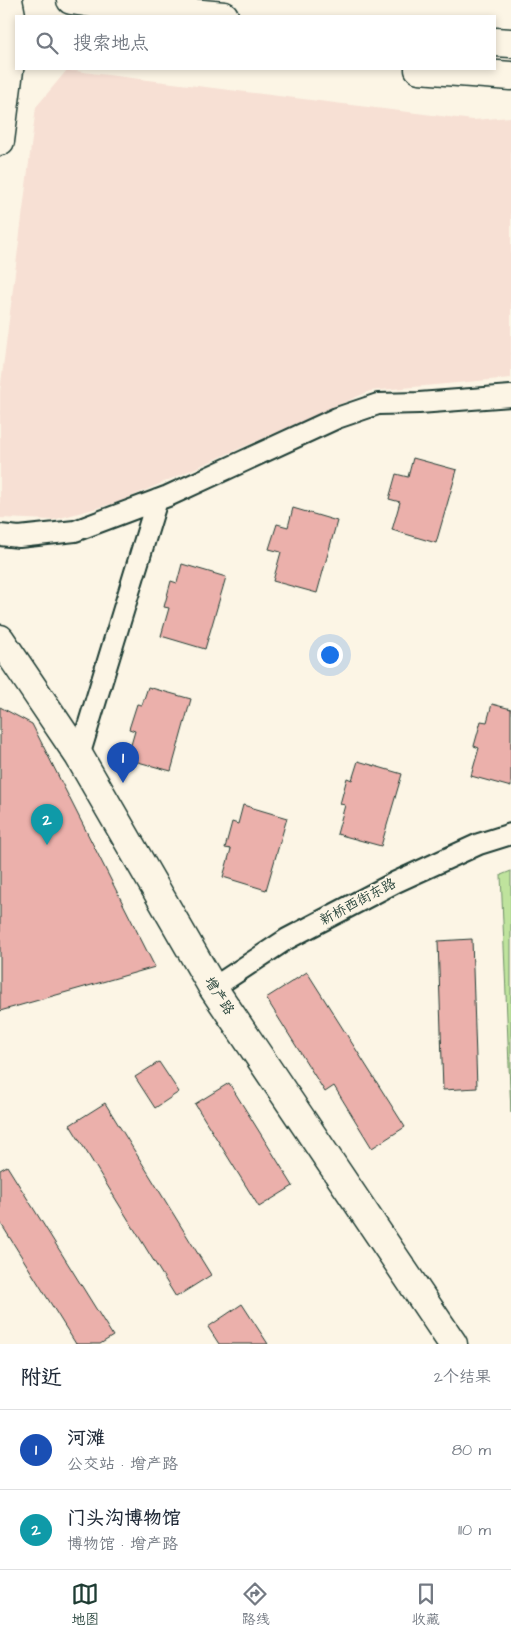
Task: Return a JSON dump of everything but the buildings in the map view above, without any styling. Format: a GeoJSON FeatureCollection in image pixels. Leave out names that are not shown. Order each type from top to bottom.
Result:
{"type":"FeatureCollection","features":[{"type":"Feature","properties":{"kind":"street"},"geometry":{"type":"LineString","coordinates":[[0,141],[10,30],[8,0]]}},
{"type":"Feature","properties":{"kind":"street"},"geometry":{"type":"LineString","coordinates":[[71,0],[213,15]]}},
{"type":"Feature","properties":{"kind":"street"},"geometry":{"type":"LineString","coordinates":[[496,42],[511,43]]}},
{"type":"Feature","properties":{"kind":"street"},"geometry":{"type":"LineString","coordinates":[[432,70],[511,76]]}},
{"type":"Feature","properties":{"kind":"street"},"geometry":{"type":"LineString","coordinates":[[0,536],[20,537],[75,531],[157,500],[261,454],[306,431],[378,404],[511,396]]}},
{"type":"Feature","properties":{"kind":"street"},"geometry":{"type":"LineString","coordinates":[[79,756],[157,500]]}},
{"type":"Feature","properties":{"kind":"street","name":"增产路"},"geometry":{"type":"LineString","coordinates":[[0,639],[79,756],[213,988],[453,1344]]}},
{"type":"Feature","properties":{"kind":"street","name":"新桥西街东路"},"geometry":{"type":"LineString","coordinates":[[213,988],[287,940],[396,882],[479,844],[511,834]]}},
{"type":"Feature","properties":{"kind":"shaded area"},"geometry":{"type":"Polygon","coordinates":[[[67,70],[473,120],[511,117],[511,378],[370,391],[119,502],[53,520],[0,518],[0,391],[36,107],[67,70]]]}},
{"type":"Feature","properties":{"kind":"green space"},"geometry":{"type":"Polygon","coordinates":[[[511,871],[511,1113],[501,875],[511,871]]]}},
{"type":"Feature","properties":{"kind":"place","name":"河滩"},"geometry":{"type":"Point","coordinates":[123,783]}},
{"type":"Feature","properties":{"kind":"place","name":"门头沟博物馆"},"geometry":{"type":"Point","coordinates":[47,845]}}]}
